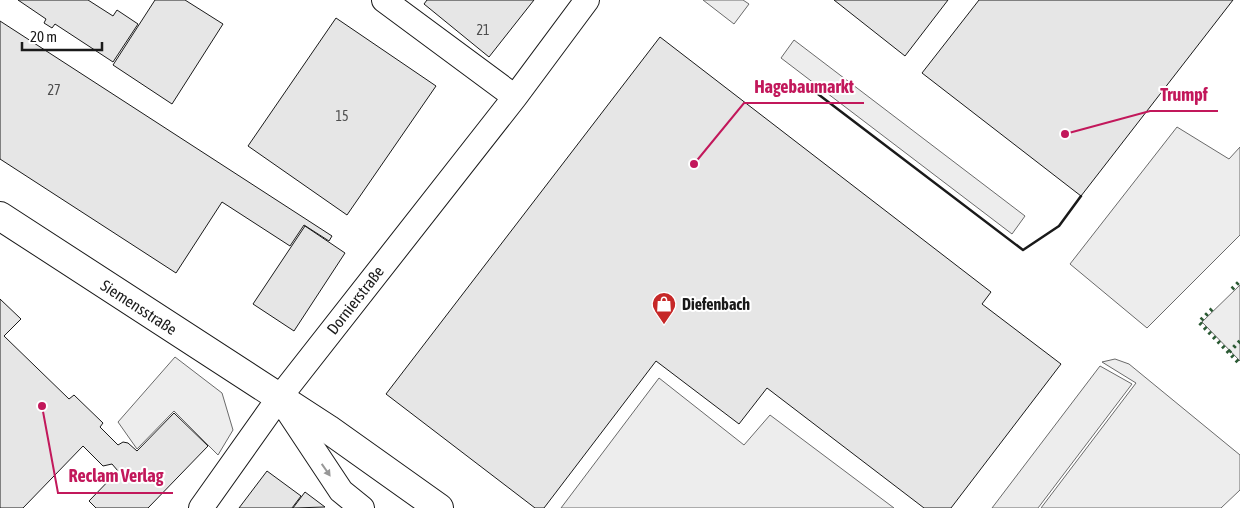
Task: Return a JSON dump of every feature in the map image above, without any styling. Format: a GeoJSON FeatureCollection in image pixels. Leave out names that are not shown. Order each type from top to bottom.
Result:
{"type":"FeatureCollection","features":[{"type":"Feature","properties":{"kind":"main road","name":"Siemensstraße"},"geometry":{"type":"LineString","coordinates":[[0,216],[328,429],[439,508]]}},
{"type":"Feature","properties":{"kind":"street"},"geometry":{"type":"LineString","coordinates":[[384,0],[515,97]]}},
{"type":"Feature","properties":{"kind":"street","name":"Dornierstraße"},"geometry":{"type":"LineString","coordinates":[[201,508],[279,398],[515,97],[587,0]]}},
{"type":"Feature","properties":{"kind":"street","name":"Siemensstraße"},"geometry":{"type":"LineString","coordinates":[[279,398],[341,491],[362,508]]}},
{"type":"Feature","properties":{"kind":"shaded area"},"geometry":{"type":"Polygon","coordinates":[[[703,0],[743,0],[749,4],[734,24],[703,0]]]}},
{"type":"Feature","properties":{"kind":"shaded area"},"geometry":{"type":"Polygon","coordinates":[[[794,40],[1025,216],[1012,234],[781,58],[794,40]]]}},
{"type":"Feature","properties":{"kind":"shaded area"},"geometry":{"type":"Polygon","coordinates":[[[1177,127],[1229,159],[1240,147],[1240,235],[1147,328],[1070,264],[1177,127]]]}},
{"type":"Feature","properties":{"kind":"shaded area"},"geometry":{"type":"Polygon","coordinates":[[[1240,285],[1240,361],[1202,322],[1240,285]]]}},
{"type":"Feature","properties":{"kind":"shaded area"},"geometry":{"type":"Polygon","coordinates":[[[175,357],[222,393],[233,430],[218,455],[174,411],[137,449],[118,422],[175,357]]]}},
{"type":"Feature","properties":{"kind":"shaded area"},"geometry":{"type":"Polygon","coordinates":[[[1115,359],[1129,364],[1240,455],[1240,490],[1221,508],[1041,508],[1136,383],[1102,362],[1115,359]]]}},
{"type":"Feature","properties":{"kind":"shaded area"},"geometry":{"type":"Polygon","coordinates":[[[1100,366],[1132,384],[1038,508],[992,508],[1100,366]]]}},
{"type":"Feature","properties":{"kind":"shaded area"},"geometry":{"type":"Polygon","coordinates":[[[659,378],[744,445],[770,415],[894,508],[561,508],[659,378]]]}},
{"type":"Feature","properties":{"kind":"building"},"geometry":{"type":"Polygon","coordinates":[[[18,0],[88,0],[113,16],[117,10],[138,24],[113,62],[55,24],[52,28],[44,23],[46,19],[18,0]]]}},
{"type":"Feature","properties":{"kind":"building"},"geometry":{"type":"Polygon","coordinates":[[[155,0],[185,0],[223,24],[172,104],[113,65],[155,0]]]}},
{"type":"Feature","properties":{"kind":"building"},"geometry":{"type":"Polygon","coordinates":[[[427,0],[534,0],[489,57],[424,4],[427,0]]]}},
{"type":"Feature","properties":{"kind":"building"},"geometry":{"type":"Polygon","coordinates":[[[834,0],[948,0],[905,56],[834,0]]]}},
{"type":"Feature","properties":{"kind":"building"},"geometry":{"type":"Polygon","coordinates":[[[979,0],[1233,0],[1081,196],[922,73],[979,0]]]}},
{"type":"Feature","properties":{"kind":"building"},"geometry":{"type":"Polygon","coordinates":[[[336,18],[436,86],[347,215],[248,146],[336,18]]]}},
{"type":"Feature","properties":{"kind":"building"},"geometry":{"type":"Polygon","coordinates":[[[0,21],[332,236],[329,241],[304,225],[290,246],[222,202],[176,273],[0,159],[0,21]]]}},
{"type":"Feature","properties":{"kind":"building"},"geometry":{"type":"Polygon","coordinates":[[[660,37],[991,292],[982,304],[1061,364],[951,508],[924,508],[767,388],[739,424],[656,361],[544,508],[535,508],[386,394],[660,37]]]}},
{"type":"Feature","properties":{"kind":"building"},"geometry":{"type":"Polygon","coordinates":[[[305,226],[345,253],[294,331],[253,304],[305,226]]]}},
{"type":"Feature","properties":{"kind":"building"},"geometry":{"type":"Polygon","coordinates":[[[0,299],[21,319],[4,336],[69,399],[74,395],[103,423],[100,427],[118,445],[123,442],[128,443],[137,451],[174,413],[208,446],[148,508],[96,508],[89,501],[118,471],[112,464],[103,466],[83,446],[23,508],[0,508],[0,299]]]}},
{"type":"Feature","properties":{"kind":"building"},"geometry":{"type":"Polygon","coordinates":[[[267,471],[301,496],[292,508],[239,508],[267,471]]]}},
{"type":"Feature","properties":{"kind":"building"},"geometry":{"type":"Polygon","coordinates":[[[305,492],[325,507],[293,508],[305,492]]]}},
{"type":"Feature","properties":{"kind":"hedge"},"geometry":{"type":"LineString","coordinates":[[1232,289],[1240,281]]}},
{"type":"Feature","properties":{"kind":"hedge"},"geometry":{"type":"LineString","coordinates":[[1212,309],[1199,322],[1240,364]]}},
{"type":"Feature","properties":{"kind":"hedge"},"geometry":{"type":"LineString","coordinates":[[1229,352],[1240,341]]}},
{"type":"Feature","properties":{"kind":"wall"},"geometry":{"type":"LineString","coordinates":[[810,88],[1023,250],[1059,226],[1081,196]]}},
{"type":"Feature","properties":{"kind":"place","name":"Trumpf"},"geometry":{"type":"Point","coordinates":[1065,134]}},
{"type":"Feature","properties":{"kind":"place","name":"Hagebaumarkt"},"geometry":{"type":"Point","coordinates":[694,164]}},
{"type":"Feature","properties":{"kind":"place","name":"Diefenbach"},"geometry":{"type":"Point","coordinates":[664,325]}},
{"type":"Feature","properties":{"kind":"place","name":"Reclam Verlag"},"geometry":{"type":"Point","coordinates":[42,406]}}]}
